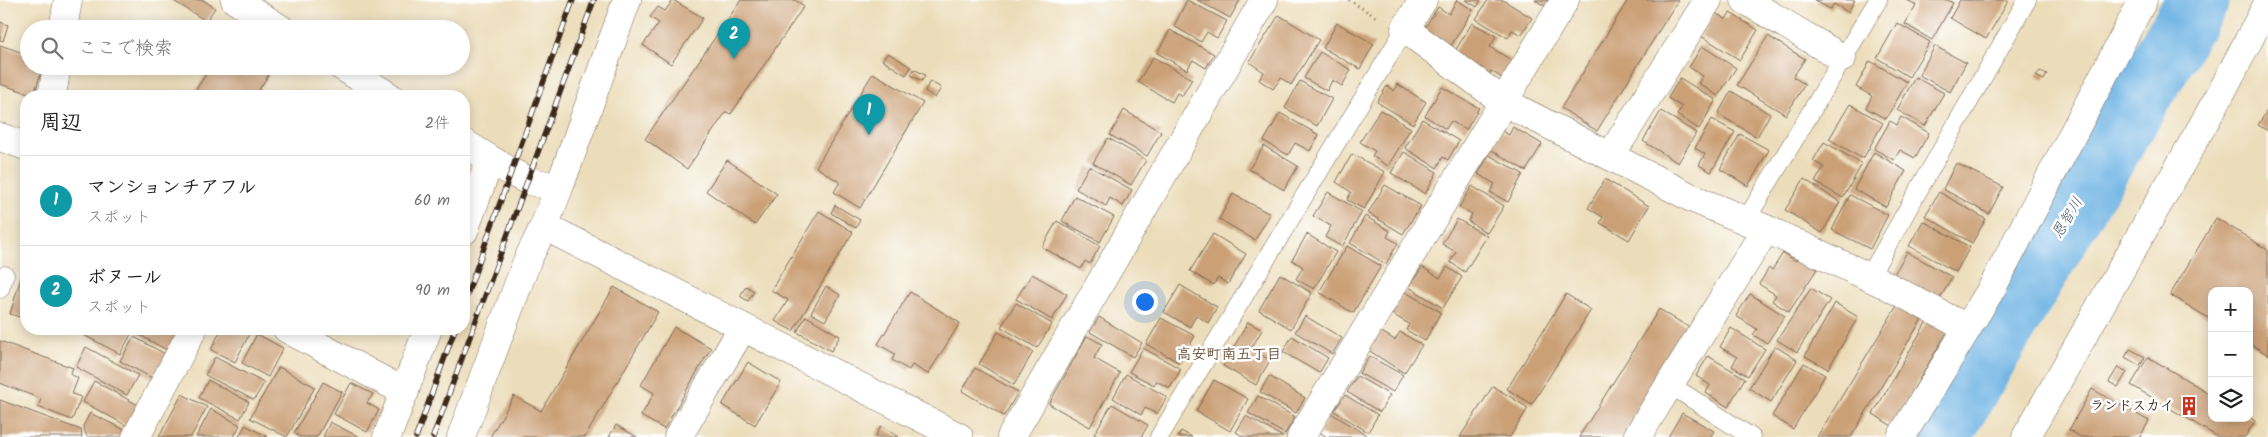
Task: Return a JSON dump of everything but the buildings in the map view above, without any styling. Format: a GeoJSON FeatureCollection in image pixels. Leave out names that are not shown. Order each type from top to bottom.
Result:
{"type":"FeatureCollection","features":[{"type":"Feature","properties":{"kind":"street"},"geometry":{"type":"LineString","coordinates":[[65,20],[68,0]]}},
{"type":"Feature","properties":{"kind":"street"},"geometry":{"type":"LineString","coordinates":[[235,0],[267,20]]}},
{"type":"Feature","properties":{"kind":"street"},"geometry":{"type":"LineString","coordinates":[[461,437],[527,261],[560,188],[627,0]]}},
{"type":"Feature","properties":{"kind":"street"},"geometry":{"type":"LineString","coordinates":[[1011,437],[1264,0]]}},
{"type":"Feature","properties":{"kind":"street"},"geometry":{"type":"LineString","coordinates":[[1422,0],[1405,29],[1504,102],[1694,199],[1756,224],[1869,277],[1968,328]]}},
{"type":"Feature","properties":{"kind":"street"},"geometry":{"type":"LineString","coordinates":[[1301,437],[1565,0]]}},
{"type":"Feature","properties":{"kind":"street"},"geometry":{"type":"LineString","coordinates":[[1618,144],[1708,0]]}},
{"type":"Feature","properties":{"kind":"street"},"geometry":{"type":"LineString","coordinates":[[1745,0],[1842,58]]}},
{"type":"Feature","properties":{"kind":"street"},"geometry":{"type":"LineString","coordinates":[[1901,437],[1992,288],[2143,0]]}},
{"type":"Feature","properties":{"kind":"street"},"geometry":{"type":"LineString","coordinates":[[2026,437],[2221,93],[2268,3]]}},
{"type":"Feature","properties":{"kind":"street"},"geometry":{"type":"LineString","coordinates":[[53,90],[56,75]]}},
{"type":"Feature","properties":{"kind":"street"},"geometry":{"type":"LineString","coordinates":[[355,75],[379,90]]}},
{"type":"Feature","properties":{"kind":"street"},"geometry":{"type":"LineString","coordinates":[[0,137],[20,144]]}},
{"type":"Feature","properties":{"kind":"street"},"geometry":{"type":"LineString","coordinates":[[470,147],[490,160],[529,180],[560,188]]}},
{"type":"Feature","properties":{"kind":"street"},"geometry":{"type":"LineString","coordinates":[[470,215],[490,160]]}},
{"type":"Feature","properties":{"kind":"street"},"geometry":{"type":"LineString","coordinates":[[1637,437],[1669,384],[1756,224]]}},
{"type":"Feature","properties":{"kind":"street"},"geometry":{"type":"LineString","coordinates":[[544,226],[959,437]]}},
{"type":"Feature","properties":{"kind":"street"},"geometry":{"type":"LineString","coordinates":[[678,437],[743,327]]}},
{"type":"Feature","properties":{"kind":"street"},"geometry":{"type":"LineString","coordinates":[[136,437],[190,335]]}},
{"type":"Feature","properties":{"kind":"street"},"geometry":{"type":"LineString","coordinates":[[298,335],[405,392]]}},
{"type":"Feature","properties":{"kind":"street"},"geometry":{"type":"LineString","coordinates":[[387,437],[426,335]]}},
{"type":"Feature","properties":{"kind":"lane"},"geometry":{"type":"LineString","coordinates":[[1756,224],[1842,58],[1878,0]]}},
{"type":"Feature","properties":{"kind":"lane"},"geometry":{"type":"LineString","coordinates":[[1869,277],[2027,0]]}},
{"type":"Feature","properties":{"kind":"lane"},"geometry":{"type":"LineString","coordinates":[[1160,437],[1405,29]]}},
{"type":"Feature","properties":{"kind":"lane"},"geometry":{"type":"LineString","coordinates":[[1669,384],[1751,437]]}},
{"type":"Feature","properties":{"kind":"waterway","name":"恩智川"},"geometry":{"type":"LineString","coordinates":[[1939,437],[2198,0]]}},
{"type":"Feature","properties":{"kind":"railway"},"geometry":{"type":"LineString","coordinates":[[470,286],[573,0]]}},
{"type":"Feature","properties":{"kind":"railway"},"geometry":{"type":"LineString","coordinates":[[433,437],[594,0]]}},
{"type":"Feature","properties":{"kind":"railway"},"geometry":{"type":"LineString","coordinates":[[416,437],[453,335]]}},
{"type":"Feature","properties":{"kind":"place","name":"ボヌール"},"geometry":{"type":"Point","coordinates":[734,59]}},
{"type":"Feature","properties":{"kind":"place","name":"マンションチアフル"},"geometry":{"type":"Point","coordinates":[869,135]}},
{"type":"Feature","properties":{"kind":"place","name":"ランドスカイ"},"geometry":{"type":"Point","coordinates":[2189,406]}},
{"type":"Feature","properties":{"kind":"district","name":"高安町南五丁目"},"geometry":{"type":"Point","coordinates":[1229,355]}}]}
